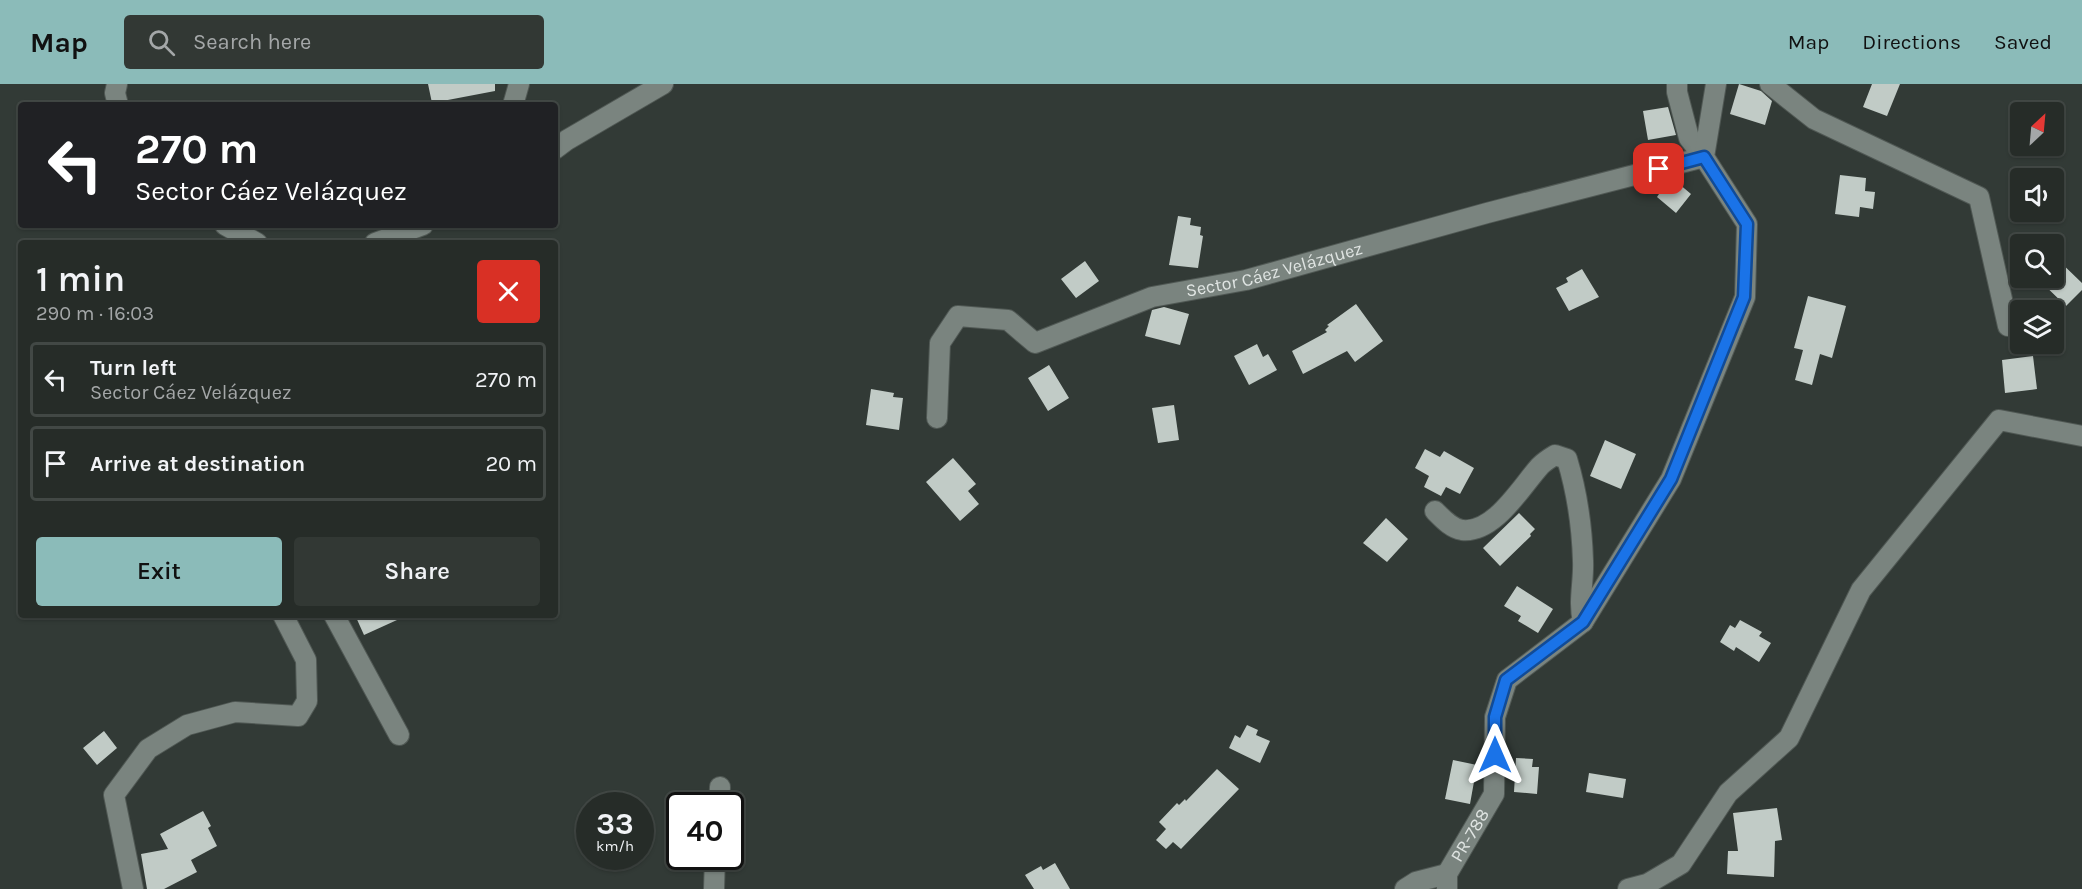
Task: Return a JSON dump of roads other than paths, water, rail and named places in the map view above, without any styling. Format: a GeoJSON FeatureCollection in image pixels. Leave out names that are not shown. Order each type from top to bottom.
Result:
{"type":"FeatureCollection","features":[{"type":"Feature","properties":{"kind":"street"},"geometry":{"type":"LineString","coordinates":[[117,84],[115,93],[117,102]]}},
{"type":"Feature","properties":{"kind":"street"},"geometry":{"type":"LineString","coordinates":[[514,102],[519,84]]}},
{"type":"Feature","properties":{"kind":"street"},"geometry":{"type":"LineString","coordinates":[[558,147],[663,84]]}},
{"type":"Feature","properties":{"kind":"street","name":"PR-788"},"geometry":{"type":"LineString","coordinates":[[1447,882],[1494,794],[1495,717],[1506,680],[1583,622],[1671,479],[1744,297],[1747,224],[1704,157],[1689,138],[1677,84]]}},
{"type":"Feature","properties":{"kind":"street"},"geometry":{"type":"LineString","coordinates":[[1704,157],[1716,84]]}},
{"type":"Feature","properties":{"kind":"street"},"geometry":{"type":"LineString","coordinates":[[1770,84],[1814,119],[1979,197],[2008,326]]}},
{"type":"Feature","properties":{"kind":"street","name":"Sector Cáez Velázquez"},"geometry":{"type":"LineString","coordinates":[[937,418],[940,343],[958,316],[1008,320],[1035,343],[1152,297],[1246,280],[1487,213],[1704,157]]}},
{"type":"Feature","properties":{"kind":"street"},"geometry":{"type":"LineString","coordinates":[[230,228],[252,240]]}},
{"type":"Feature","properties":{"kind":"street"},"geometry":{"type":"LineString","coordinates":[[383,240],[415,228]]}},
{"type":"Feature","properties":{"kind":"street"},"geometry":{"type":"LineString","coordinates":[[1628,889],[1647,884],[1681,864],[1728,793],[1789,738],[1862,590],[1999,420],[2082,436]]}},
{"type":"Feature","properties":{"kind":"street"},"geometry":{"type":"LineString","coordinates":[[1435,511],[1448,524],[1461,530],[1478,529],[1508,506],[1541,465],[1555,455],[1567,459],[1573,478],[1580,520],[1583,564],[1580,609],[1583,622]]}},
{"type":"Feature","properties":{"kind":"street"},"geometry":{"type":"LineString","coordinates":[[133,889],[114,795],[148,749],[187,725],[235,712],[298,716],[307,701],[306,660],[285,618]]}},
{"type":"Feature","properties":{"kind":"street"},"geometry":{"type":"LineString","coordinates":[[336,618],[399,735]]}},
{"type":"Feature","properties":{"kind":"street"},"geometry":{"type":"LineString","coordinates":[[714,889],[715,870]]}},
{"type":"Feature","properties":{"kind":"street"},"geometry":{"type":"LineString","coordinates":[[1405,889],[1416,882],[1447,882]]}}]}
